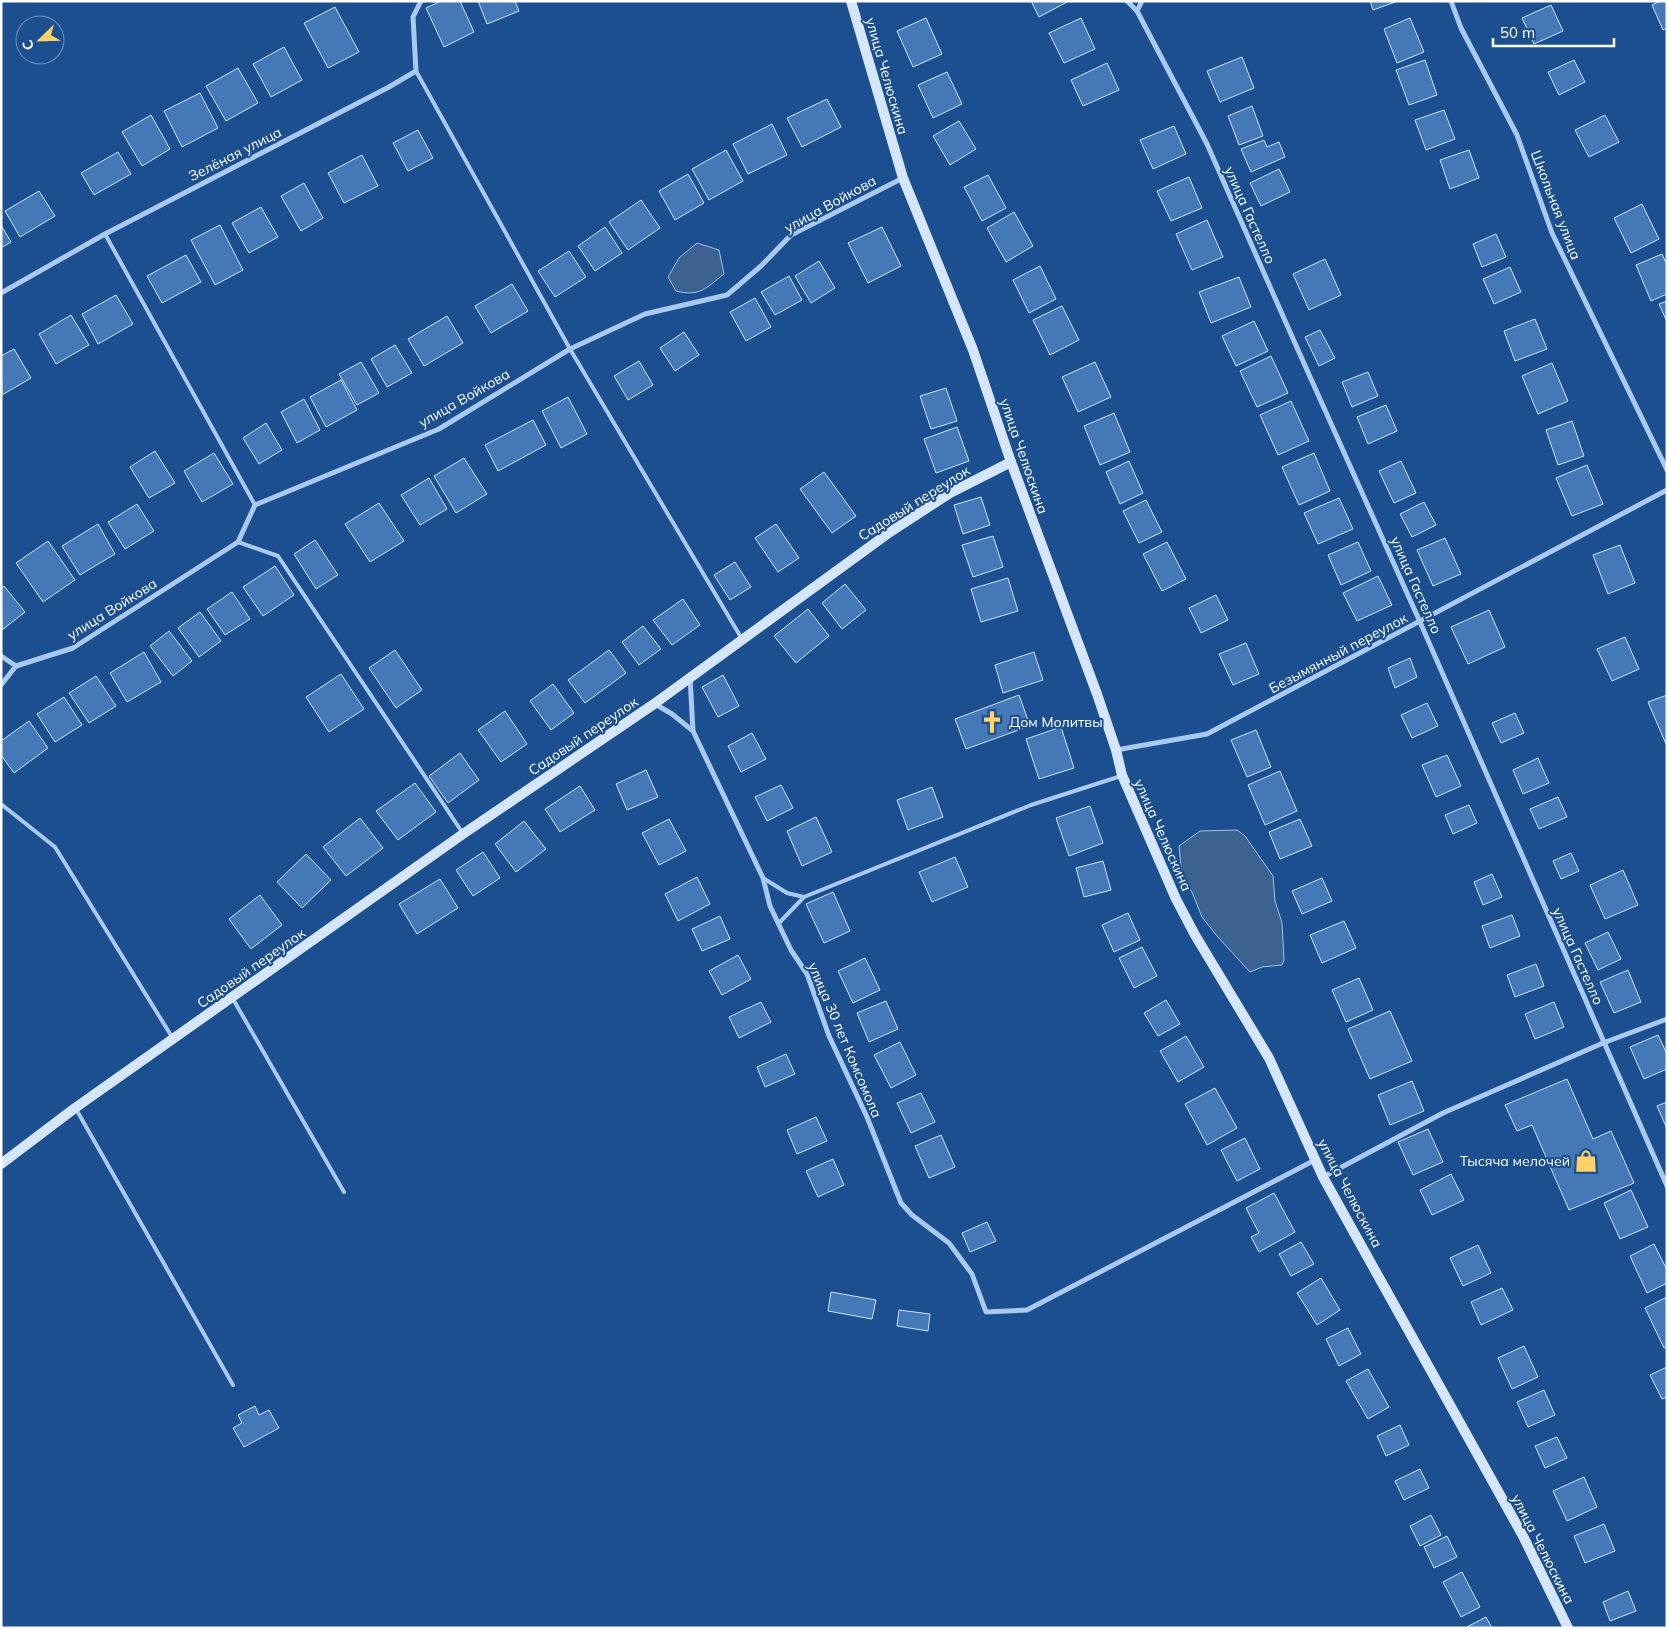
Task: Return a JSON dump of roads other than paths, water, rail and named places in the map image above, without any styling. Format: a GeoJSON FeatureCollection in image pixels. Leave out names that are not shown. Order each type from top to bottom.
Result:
{"type":"FeatureCollection","features":[{"type":"Feature","properties":{"kind":"street"},"geometry":{"type":"LineString","coordinates":[[416,71],[413,18],[421,1]]}},
{"type":"Feature","properties":{"kind":"street","name":"улица Челюскина"},"geometry":{"type":"LineString","coordinates":[[851,1],[903,178],[973,350],[1011,462],[1097,694],[1116,750],[1122,775],[1176,899],[1269,1058],[1324,1177],[1523,1536],[1568,1628]]}},
{"type":"Feature","properties":{"kind":"street","name":"улица Гастелло"},"geometry":{"type":"LineString","coordinates":[[1127,1],[1136,11],[1207,144],[1420,622],[1667,1186]]}},
{"type":"Feature","properties":{"kind":"street"},"geometry":{"type":"LineString","coordinates":[[1136,11],[1142,1]]}},
{"type":"Feature","properties":{"kind":"street","name":"Школьная улица"},"geometry":{"type":"LineString","coordinates":[[1451,1],[1461,28],[1517,134],[1552,233],[1667,470]]}},
{"type":"Feature","properties":{"kind":"street","name":"Зелёная улица"},"geometry":{"type":"LineString","coordinates":[[1,292],[105,234],[389,87],[416,71]]}},
{"type":"Feature","properties":{"kind":"street","name":"улица Войкова"},"geometry":{"type":"LineString","coordinates":[[255,505],[439,429],[570,349],[645,314],[727,295],[762,266],[791,235],[903,178]]}},
{"type":"Feature","properties":{"kind":"street","name":"Садовый переулок"},"geometry":{"type":"LineString","coordinates":[[1,1164],[76,1108],[463,834],[654,704],[890,532],[950,493],[1011,462]]}},
{"type":"Feature","properties":{"kind":"street","name":"Безымянный переулок"},"geometry":{"type":"LineString","coordinates":[[1116,750],[1207,734],[1667,490]]}},
{"type":"Feature","properties":{"kind":"street"},"geometry":{"type":"LineString","coordinates":[[238,542],[255,505]]}},
{"type":"Feature","properties":{"kind":"street","name":"улица Войкова"},"geometry":{"type":"LineString","coordinates":[[16,666],[73,648],[238,542]]}},
{"type":"Feature","properties":{"kind":"street"},"geometry":{"type":"LineString","coordinates":[[1,656],[16,666],[1,685]]}},
{"type":"Feature","properties":{"kind":"street","name":"улица 30 лет Комсомола"},"geometry":{"type":"LineString","coordinates":[[690,677],[693,731],[763,878],[770,906],[791,950],[806,974],[828,1036],[866,1117],[901,1203],[912,1215],[949,1243],[972,1274],[986,1312],[1027,1310],[1316,1160]]}},
{"type":"Feature","properties":{"kind":"street","name":"улица 30 лет Комсомола"},"geometry":{"type":"LineString","coordinates":[[654,704],[672,714],[693,731]]}},
{"type":"Feature","properties":{"kind":"street"},"geometry":{"type":"LineString","coordinates":[[1324,1177],[1443,1113],[1603,1043],[1667,1019]]}},
{"type":"Feature","properties":{"kind":"lane"},"geometry":{"type":"LineString","coordinates":[[416,71],[570,349],[742,639]]}},
{"type":"Feature","properties":{"kind":"lane"},"geometry":{"type":"LineString","coordinates":[[105,234],[255,505]]}},
{"type":"Feature","properties":{"kind":"lane"},"geometry":{"type":"LineString","coordinates":[[238,542],[278,556],[463,834]]}},
{"type":"Feature","properties":{"kind":"lane"},"geometry":{"type":"LineString","coordinates":[[779,923],[804,897],[1031,806],[1122,775]]}},
{"type":"Feature","properties":{"kind":"lane"},"geometry":{"type":"LineString","coordinates":[[1,804],[55,847],[174,1039]]}},
{"type":"Feature","properties":{"kind":"lane"},"geometry":{"type":"LineString","coordinates":[[763,878],[787,893],[804,897]]}},
{"type":"Feature","properties":{"kind":"lane"},"geometry":{"type":"LineString","coordinates":[[232,998],[344,1192]]}},
{"type":"Feature","properties":{"kind":"lane"},"geometry":{"type":"LineString","coordinates":[[76,1108],[233,1386]]}},
{"type":"Feature","properties":{"kind":"water"},"geometry":{"type":"Polygon","coordinates":[[[697,243],[719,250],[724,274],[697,292],[684,293],[676,291],[668,277],[679,258],[697,243]]]}},
{"type":"Feature","properties":{"kind":"water"},"geometry":{"type":"Polygon","coordinates":[[[1237,830],[1245,836],[1273,876],[1275,901],[1282,923],[1284,960],[1282,965],[1262,967],[1250,972],[1202,917],[1192,892],[1182,878],[1179,846],[1200,831],[1237,830]]]}},
{"type":"Feature","properties":{"kind":"place","name":"Дом Молитвы"},"geometry":{"type":"Point","coordinates":[992,722]}},
{"type":"Feature","properties":{"kind":"place","name":"Тысяча мелочей"},"geometry":{"type":"Point","coordinates":[1586,1161]}}]}
